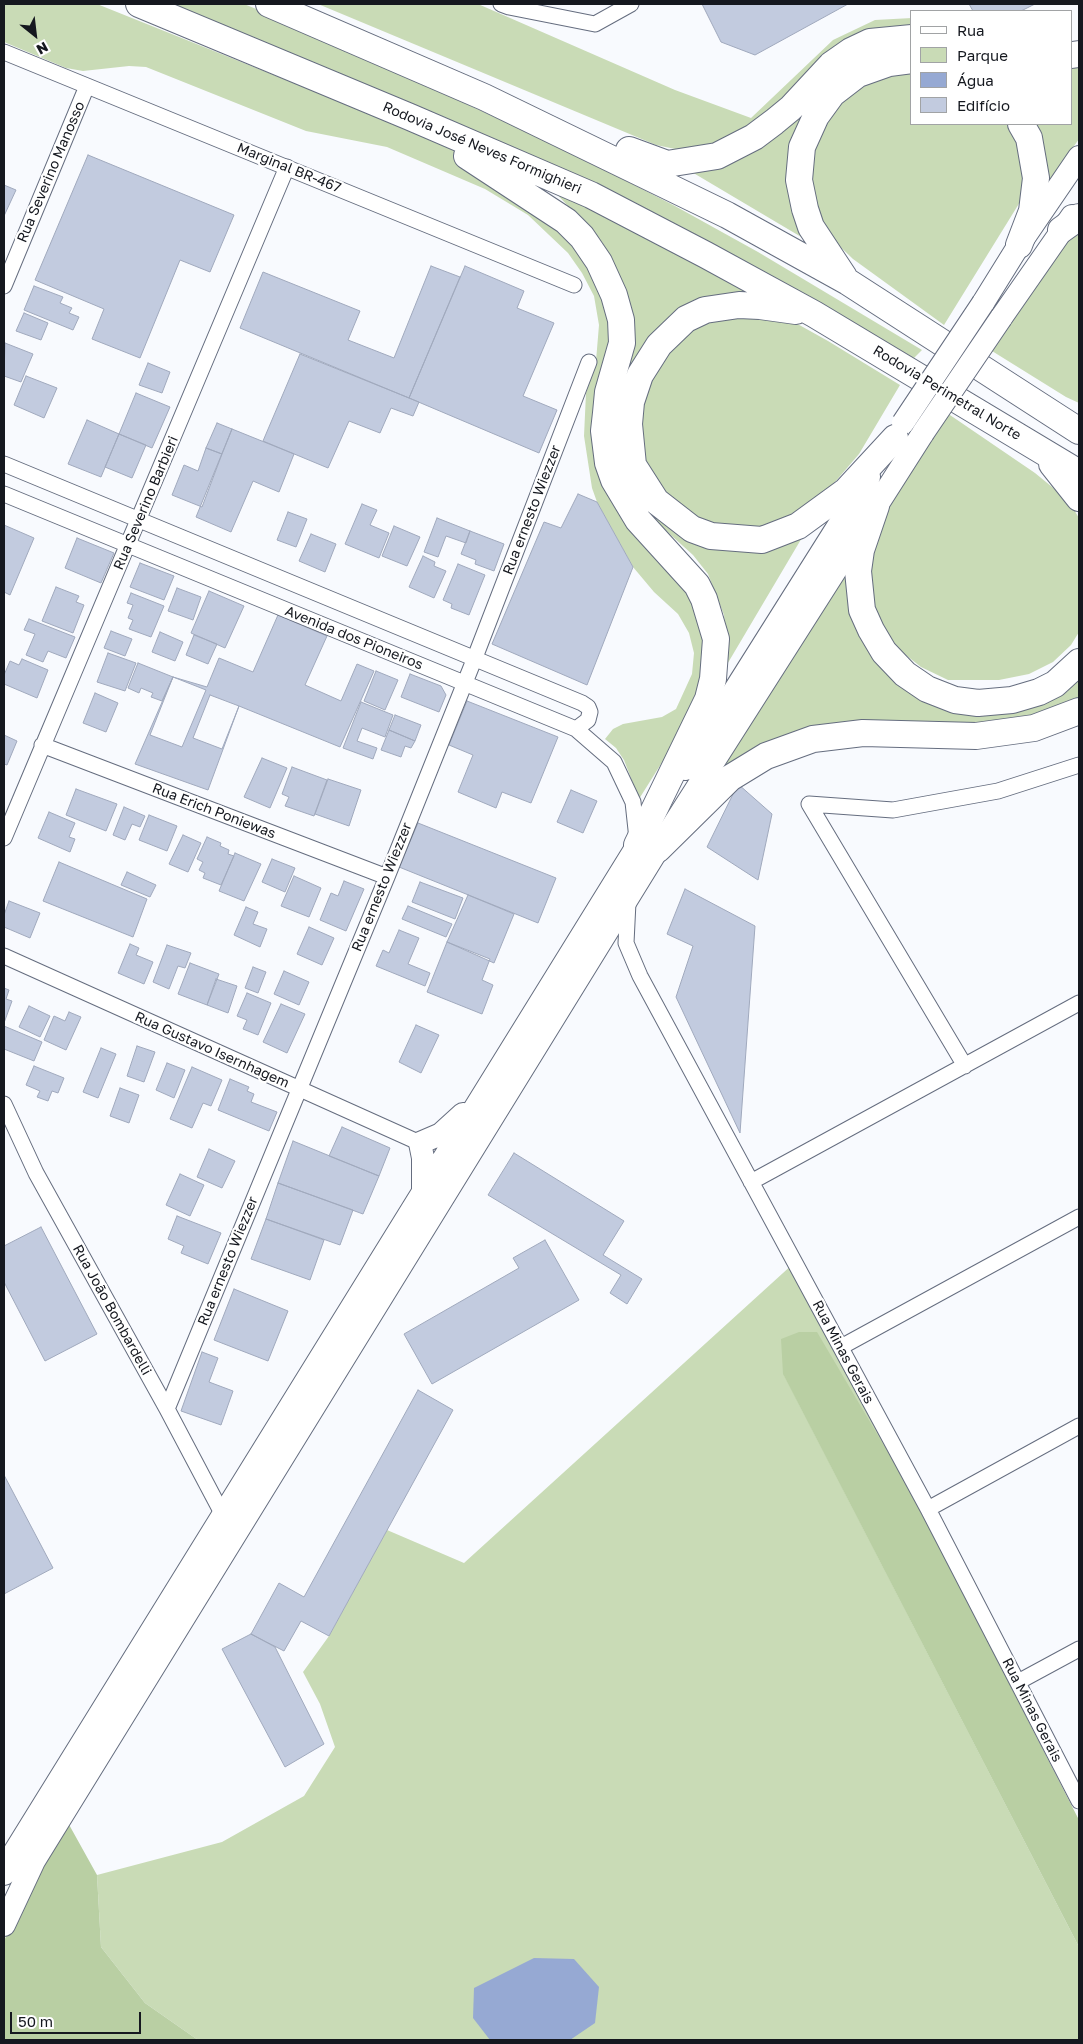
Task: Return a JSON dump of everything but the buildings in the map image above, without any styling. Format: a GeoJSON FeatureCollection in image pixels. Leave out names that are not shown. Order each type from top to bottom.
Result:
{"type":"FeatureCollection","features":[{"type":"Feature","properties":{"kind":"highway","name":"Rodovia José Neves Formighieri"},"geometry":{"type":"LineString","coordinates":[[139,4],[591,195],[814,314]]}},
{"type":"Feature","properties":{"kind":"highway"},"geometry":{"type":"LineString","coordinates":[[269,4],[484,97],[727,215],[848,282],[1079,431]]}},
{"type":"Feature","properties":{"kind":"highway"},"geometry":{"type":"LineString","coordinates":[[484,97],[543,115],[667,164],[693,161],[717,156],[754,137],[791,108],[831,65],[850,51],[870,42],[910,38]]}},
{"type":"Feature","properties":{"kind":"highway"},"geometry":{"type":"LineString","coordinates":[[848,282],[814,233],[805,209],[800,180],[802,147],[816,116],[832,94],[858,74],[889,63],[910,60]]}},
{"type":"Feature","properties":{"kind":"highway"},"geometry":{"type":"LineString","coordinates":[[410,117],[566,221],[582,236],[599,262],[614,295],[621,320],[622,343],[607,406],[604,431],[608,463],[614,480],[638,520],[697,586],[704,599],[716,639],[713,679],[708,699],[647,847]]}},
{"type":"Feature","properties":{"kind":"highway"},"geometry":{"type":"LineString","coordinates":[[1019,245],[1032,211],[1036,178],[1029,138],[1022,125]]}},
{"type":"Feature","properties":{"kind":"highway"},"geometry":{"type":"LineString","coordinates":[[814,314],[760,306],[720,307],[705,310],[686,319],[659,345],[640,374],[631,402],[629,442],[633,465],[656,501],[692,529],[711,536],[762,540],[798,526],[846,492],[907,431]]}},
{"type":"Feature","properties":{"kind":"highway","name":"Rodovia Perimetral Norte"},"geometry":{"type":"LineString","coordinates":[[814,314],[1079,473]]}},
{"type":"Feature","properties":{"kind":"highway"},"geometry":{"type":"LineString","coordinates":[[1050,414],[1079,420]]}},
{"type":"Feature","properties":{"kind":"highway"},"geometry":{"type":"LineString","coordinates":[[1030,443],[1054,466],[1079,498]]}},
{"type":"Feature","properties":{"kind":"highway"},"geometry":{"type":"LineString","coordinates":[[876,506],[861,550],[859,564],[862,610],[884,652],[905,674],[926,689],[955,700],[978,704],[1012,700],[1039,692],[1055,684],[1079,662]]}},
{"type":"Feature","properties":{"kind":"highway"},"geometry":{"type":"LineString","coordinates":[[647,847],[730,778],[766,756],[813,739],[863,733],[984,736],[1034,728],[1079,711]]}},
{"type":"Feature","properties":{"kind":"main road"},"geometry":{"type":"LineString","coordinates":[[4,1924],[34,1861],[628,898],[647,847],[907,431],[1019,245],[1079,157]]}},
{"type":"Feature","properties":{"kind":"main road"},"geometry":{"type":"LineString","coordinates":[[4,1874],[15,1851],[484,1094],[876,506],[907,431],[1001,318],[1070,223],[1079,205]]}},
{"type":"Feature","properties":{"kind":"main road"},"geometry":{"type":"LineString","coordinates":[[423,1193],[423,1158],[420,1143],[441,1134],[484,1094]]}},
{"type":"Feature","properties":{"kind":"street"},"geometry":{"type":"LineString","coordinates":[[506,5],[595,24],[631,4]]}},
{"type":"Feature","properties":{"kind":"street","name":"Marginal BR-467"},"geometry":{"type":"LineString","coordinates":[[4,52],[574,285]]}},
{"type":"Feature","properties":{"kind":"street","name":"Rua Severino Manosso"},"geometry":{"type":"LineString","coordinates":[[4,286],[87,86]]}},
{"type":"Feature","properties":{"kind":"street","name":"Rua Severino Barbieri"},"geometry":{"type":"LineString","coordinates":[[4,838],[288,167]]}},
{"type":"Feature","properties":{"kind":"street","name":"Rua ernesto Wiezzer"},"geometry":{"type":"LineString","coordinates":[[167,1408],[387,877],[465,683],[589,362]]}},
{"type":"Feature","properties":{"kind":"street"},"geometry":{"type":"LineString","coordinates":[[4,464],[588,707],[590,712],[588,720],[576,729]]}},
{"type":"Feature","properties":{"kind":"street","name":"Avenida dos Pioneiros"},"geometry":{"type":"LineString","coordinates":[[4,494],[576,729],[614,762],[633,802],[647,847]]}},
{"type":"Feature","properties":{"kind":"street"},"geometry":{"type":"LineString","coordinates":[[220,583],[229,558]]}},
{"type":"Feature","properties":{"kind":"street"},"geometry":{"type":"LineString","coordinates":[[335,630],[345,606]]}},
{"type":"Feature","properties":{"kind":"street","name":"Rua Erich Poniewas"},"geometry":{"type":"LineString","coordinates":[[42,745],[387,877]]}},
{"type":"Feature","properties":{"kind":"street"},"geometry":{"type":"LineString","coordinates":[[965,1066],[809,804],[893,810],[998,791],[1079,765]]}},
{"type":"Feature","properties":{"kind":"street","name":"Rua Minas Gerais"},"geometry":{"type":"LineString","coordinates":[[628,898],[626,943],[640,976],[928,1509],[1079,1801]]}},
{"type":"Feature","properties":{"kind":"street","name":"Rua Gustavo Isernhagem"},"geometry":{"type":"LineString","coordinates":[[4,956],[420,1143]]}},
{"type":"Feature","properties":{"kind":"street"},"geometry":{"type":"LineString","coordinates":[[751,1182],[1079,1003]]}},
{"type":"Feature","properties":{"kind":"street","name":"Rua João Bombardelli"},"geometry":{"type":"LineString","coordinates":[[5,1112],[36,1173],[167,1408],[223,1516]]}},
{"type":"Feature","properties":{"kind":"street"},"geometry":{"type":"LineString","coordinates":[[841,1347],[1079,1217]]}},
{"type":"Feature","properties":{"kind":"street"},"geometry":{"type":"LineString","coordinates":[[928,1509],[1079,1426]]}},
{"type":"Feature","properties":{"kind":"street"},"geometry":{"type":"LineString","coordinates":[[1018,1682],[1079,1649]]}},
{"type":"Feature","properties":{"kind":"green space"},"geometry":{"type":"Polygon","coordinates":[[[4,4],[97,4],[433,139],[480,163],[584,250],[614,324],[595,450],[696,596],[707,651],[693,713],[639,799],[624,760],[616,748],[605,739],[613,729],[623,724],[662,717],[676,709],[692,674],[694,653],[689,633],[678,614],[654,592],[633,567],[597,502],[592,488],[584,436],[586,393],[596,361],[599,325],[594,296],[582,273],[568,253],[528,215],[485,189],[387,147],[306,131],[146,67],[129,66],[83,71],[66,68],[4,42],[4,4]]]}},
{"type":"Feature","properties":{"kind":"green space"},"geometry":{"type":"Polygon","coordinates":[[[171,4],[244,4],[308,30],[578,156],[675,206],[758,252],[922,350],[914,358],[758,270],[171,4]]]}},
{"type":"Feature","properties":{"kind":"green space"},"geometry":{"type":"Polygon","coordinates":[[[318,4],[478,4],[675,90],[751,118],[833,40],[875,20],[910,18],[910,33],[728,145],[685,151],[656,145],[318,4]]]}},
{"type":"Feature","properties":{"kind":"green space"},"geometry":{"type":"Polygon","coordinates":[[[1073,64],[1079,64],[1079,139],[1043,190],[1031,125],[1073,125],[1073,64]]]}},
{"type":"Feature","properties":{"kind":"green space"},"geometry":{"type":"Polygon","coordinates":[[[910,73],[910,125],[1009,125],[1023,155],[1025,181],[1020,202],[944,325],[853,259],[830,237],[816,206],[810,178],[814,146],[841,101],[864,85],[894,75],[910,73]]]}},
{"type":"Feature","properties":{"kind":"green space"},"geometry":{"type":"Polygon","coordinates":[[[823,78],[808,116],[808,241],[685,168],[823,78]]]}},
{"type":"Feature","properties":{"kind":"green space"},"geometry":{"type":"Polygon","coordinates":[[[550,187],[762,294],[729,296],[626,385],[658,515],[803,536],[719,678],[726,643],[724,615],[708,574],[693,555],[654,520],[639,502],[620,468],[626,295],[616,268],[602,242],[550,187]]]}},
{"type":"Feature","properties":{"kind":"green space"},"geometry":{"type":"Polygon","coordinates":[[[1079,230],[1079,403],[1066,397],[992,351],[1066,242],[1079,230]]]}},
{"type":"Feature","properties":{"kind":"green space"},"geometry":{"type":"Polygon","coordinates":[[[730,315],[785,317],[900,385],[859,454],[829,489],[798,516],[767,528],[713,526],[685,513],[665,495],[642,455],[640,409],[656,366],[682,337],[705,323],[730,315]]]}},
{"type":"Feature","properties":{"kind":"green space"},"geometry":{"type":"Polygon","coordinates":[[[947,413],[1035,473],[1068,500],[1079,518],[1079,632],[1071,645],[1053,662],[1029,674],[999,680],[948,680],[921,667],[902,652],[884,631],[873,613],[867,563],[876,525],[947,413]]]}},
{"type":"Feature","properties":{"kind":"green space"},"geometry":{"type":"Polygon","coordinates":[[[859,551],[883,653],[978,706],[1079,664],[1079,709],[1060,716],[793,743],[665,840],[859,551]]]}},
{"type":"Feature","properties":{"kind":"green space"},"geometry":{"type":"Polygon","coordinates":[[[794,1263],[939,1539],[784,1375],[1079,1947],[1079,2040],[198,2040],[145,2003],[101,1947],[97,1875],[222,1842],[304,1796],[335,1747],[320,1704],[303,1672],[329,1636],[387,1530],[464,1563],[794,1263]]]}},
{"type":"Feature","properties":{"kind":"green space"},"geometry":{"type":"Polygon","coordinates":[[[799,1332],[817,1332],[939,1539],[1012,1689],[1079,1820],[1079,1947],[783,1374],[781,1339],[799,1332]]]}},
{"type":"Feature","properties":{"kind":"green space"},"geometry":{"type":"Polygon","coordinates":[[[67,1821],[97,1875],[101,1947],[145,2003],[198,2040],[4,2040],[4,1941],[36,1871],[67,1821]]]}},
{"type":"Feature","properties":{"kind":"water"},"geometry":{"type":"Polygon","coordinates":[[[534,1958],[574,1959],[599,1987],[595,2023],[570,2040],[490,2040],[473,2018],[474,1988],[534,1958]]]}}]}
